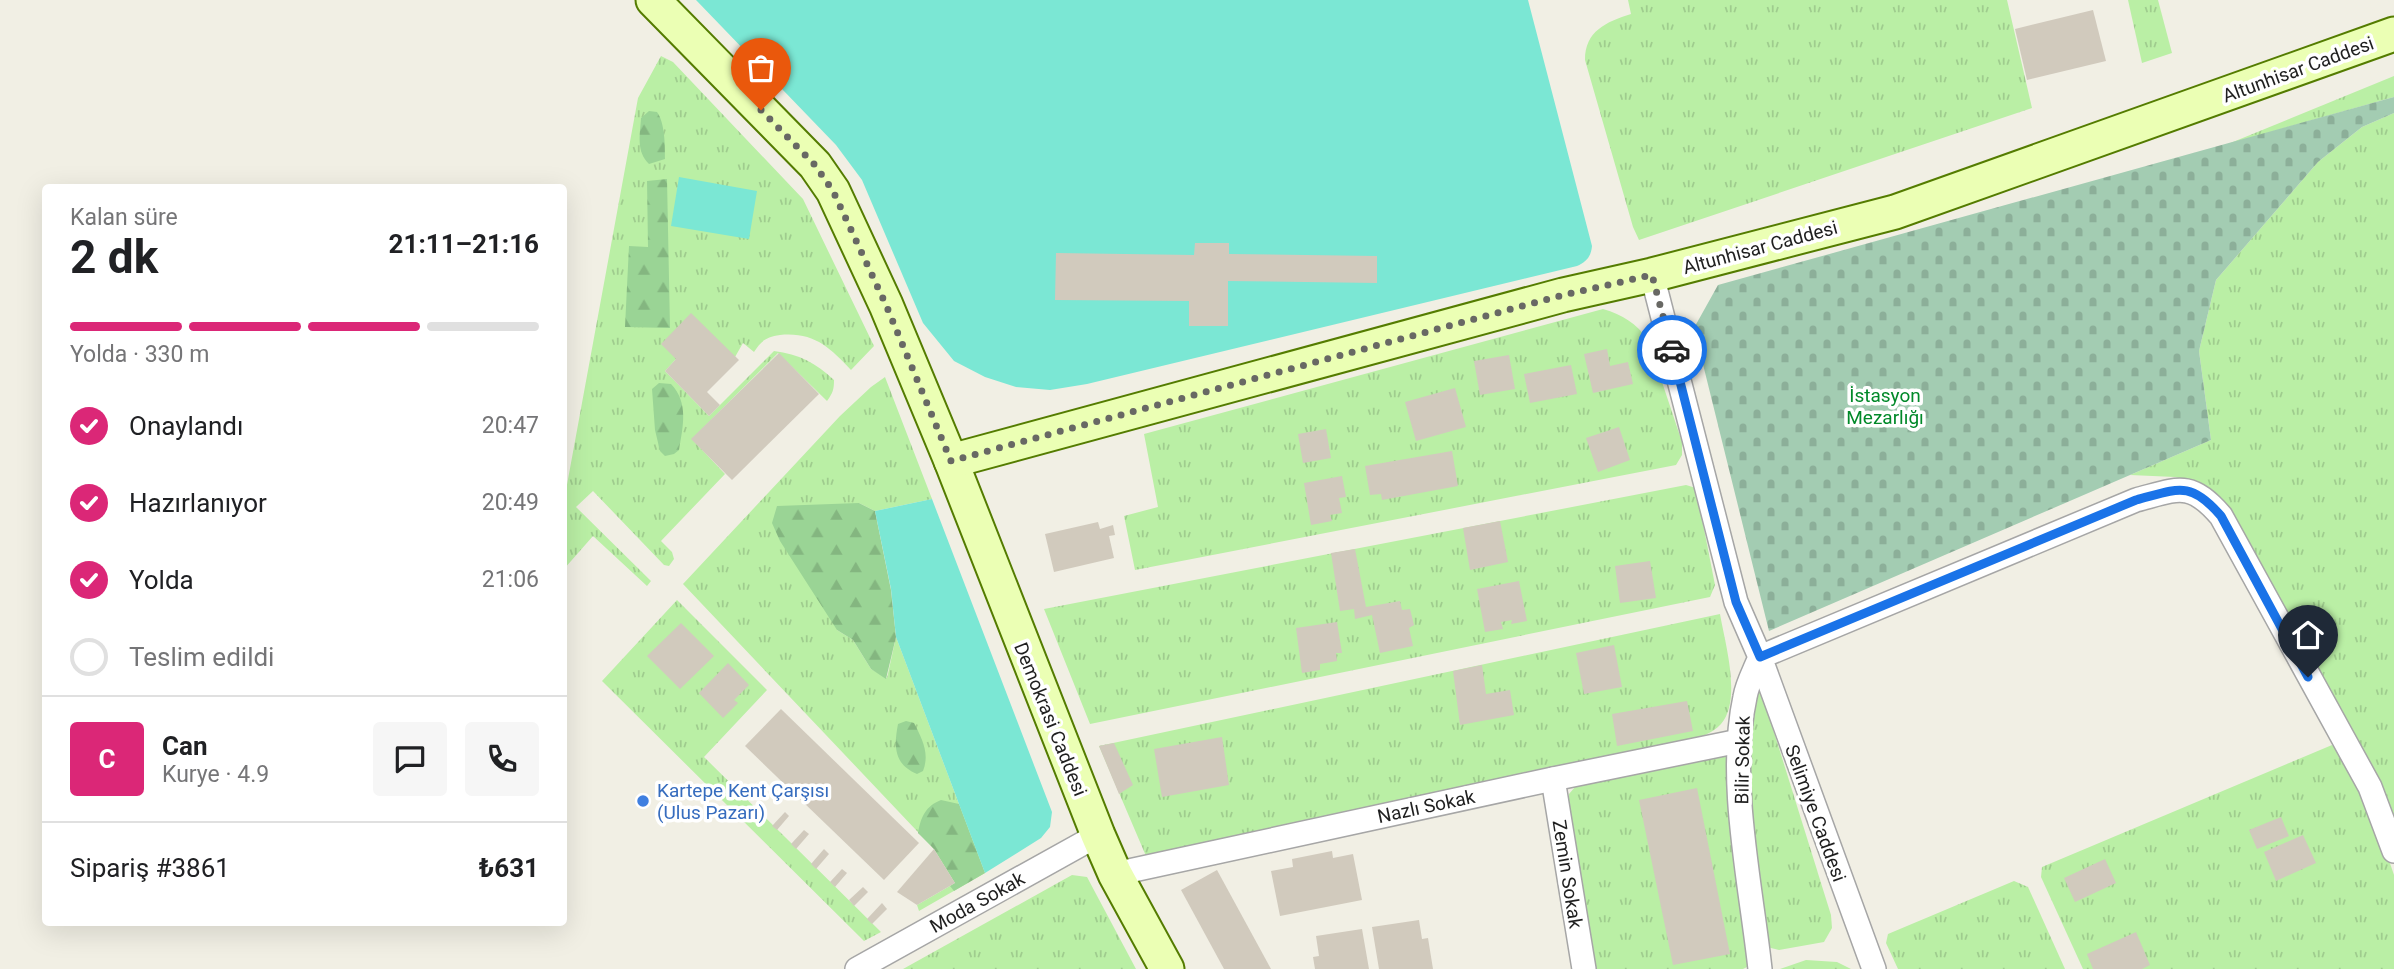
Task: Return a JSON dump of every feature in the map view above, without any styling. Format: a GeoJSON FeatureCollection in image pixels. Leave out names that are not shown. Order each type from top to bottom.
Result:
{"type":"FeatureCollection","features":[{"type":"Feature","properties":{"kind":"street","name":"Demokrasi Caddesi"},"geometry":{"type":"LineString","coordinates":[[653,0],[815,165],[833,191],[886,305],[951,461],[1098,835],[1115,874],[1167,969]]}},
{"type":"Feature","properties":{"kind":"street","name":"Altunhisar Caddesi"},"geometry":{"type":"LineString","coordinates":[[951,461],[1563,295],[1652,275],[1895,212],[2394,34]]}},
{"type":"Feature","properties":{"kind":"street"},"geometry":{"type":"LineString","coordinates":[[1652,275],[1736,602],[1760,657],[2136,500],[2189,489],[2206,499],[2221,516],[2370,787],[2394,851]]}},
{"type":"Feature","properties":{"kind":"street","name":"Bilir Sokak"},"geometry":{"type":"LineString","coordinates":[[1760,657],[1745,695],[1739,741],[1741,807],[1760,969]]}},
{"type":"Feature","properties":{"kind":"street","name":"Selimiye Caddesi"},"geometry":{"type":"LineString","coordinates":[[1760,657],[1874,969]]}},
{"type":"Feature","properties":{"kind":"street","name":"Nazlı Sokak"},"geometry":{"type":"LineString","coordinates":[[1115,874],[1739,741]]}},
{"type":"Feature","properties":{"kind":"street","name":"Zemin Sokak"},"geometry":{"type":"LineString","coordinates":[[1553,779],[1584,969]]}},
{"type":"Feature","properties":{"kind":"street","name":"Moda Sokak"},"geometry":{"type":"LineString","coordinates":[[857,969],[1098,835]]}},
{"type":"Feature","properties":{"kind":"green space"},"geometry":{"type":"Polygon","coordinates":[[[1628,0],[2007,0],[2032,108],[1639,240],[1585,60],[1589,42],[1599,29],[1613,20],[1631,14],[1628,0]]]}},
{"type":"Feature","properties":{"kind":"green space"},"geometry":{"type":"Polygon","coordinates":[[[2128,0],[2158,0],[2172,53],[2142,63],[2128,0]]]}},
{"type":"Feature","properties":{"kind":"green space"},"geometry":{"type":"Polygon","coordinates":[[[661,56],[673,62],[803,199],[874,346],[851,370],[820,343],[792,335],[767,338],[754,352],[743,343],[735,357],[676,359],[665,371],[709,416],[774,351],[791,354],[814,364],[834,380],[834,386],[827,401],[778,353],[692,439],[725,474],[661,541],[672,552],[674,559],[669,566],[664,565],[593,491],[576,507],[651,581],[647,586],[593,536],[567,566],[567,485],[638,98],[661,56]]]}},
{"type":"Feature","properties":{"kind":"green space"},"geometry":{"type":"Polygon","coordinates":[[[2394,76],[2394,97],[2228,144],[2394,76]]]}},
{"type":"Feature","properties":{"kind":"green space","name":"İstasyon Mezarlığı"},"geometry":{"type":"Polygon","coordinates":[[[2394,97],[2394,113],[2362,127],[2318,162],[2216,280],[2199,351],[2211,440],[1769,631],[1694,328],[1718,285],[2394,97]]]}},
{"type":"Feature","properties":{"kind":"green space"},"geometry":{"type":"Polygon","coordinates":[[[649,111],[657,112],[662,122],[665,159],[649,164],[640,148],[640,137],[641,118],[649,111]]]}},
{"type":"Feature","properties":{"kind":"green space"},"geometry":{"type":"Polygon","coordinates":[[[2394,113],[2394,835],[2200,484],[2175,477],[2130,475],[2211,440],[2199,351],[2216,280],[2318,162],[2362,127],[2394,113]]]}},
{"type":"Feature","properties":{"kind":"green space"},"geometry":{"type":"Polygon","coordinates":[[[667,179],[670,328],[625,327],[629,246],[648,247],[647,181],[667,179]]]}},
{"type":"Feature","properties":{"kind":"green space"},"geometry":{"type":"Polygon","coordinates":[[[1603,309],[1628,320],[1648,340],[1682,442],[1682,455],[1676,465],[1135,570],[1124,516],[1158,507],[1144,434],[1603,309]]]}},
{"type":"Feature","properties":{"kind":"green space"},"geometry":{"type":"Polygon","coordinates":[[[885,377],[932,499],[875,511],[859,503],[837,630],[853,640],[871,669],[887,678],[896,637],[985,873],[919,911],[917,905],[955,883],[934,849],[683,584],[840,416],[885,377]]]}},
{"type":"Feature","properties":{"kind":"green space"},"geometry":{"type":"Polygon","coordinates":[[[659,383],[671,384],[677,391],[683,415],[679,450],[665,456],[660,451],[655,430],[652,389],[659,383]]]}},
{"type":"Feature","properties":{"kind":"green space"},"geometry":{"type":"Polygon","coordinates":[[[1686,485],[1696,488],[1715,585],[1710,597],[1090,724],[1044,609],[1686,485]]]}},
{"type":"Feature","properties":{"kind":"green space"},"geometry":{"type":"Polygon","coordinates":[[[859,503],[875,511],[891,590],[896,637],[886,679],[871,669],[853,640],[837,630],[780,541],[772,523],[777,506],[859,503]]]}},
{"type":"Feature","properties":{"kind":"green space"},"geometry":{"type":"Polygon","coordinates":[[[677,600],[767,690],[704,757],[881,932],[864,941],[602,681],[677,600]]]}},
{"type":"Feature","properties":{"kind":"green space"},"geometry":{"type":"Polygon","coordinates":[[[1720,614],[1730,671],[1727,714],[1713,730],[1686,742],[1146,856],[1099,746],[1720,614]]]}},
{"type":"Feature","properties":{"kind":"green space"},"geometry":{"type":"Polygon","coordinates":[[[1759,684],[1831,915],[1832,928],[1824,942],[1779,950],[1767,947],[1755,866],[1749,774],[1750,733],[1759,684]]]}},
{"type":"Feature","properties":{"kind":"green space"},"geometry":{"type":"Polygon","coordinates":[[[906,721],[914,723],[924,746],[925,764],[923,771],[917,774],[903,765],[897,753],[898,724],[906,721]]]}},
{"type":"Feature","properties":{"kind":"green space"},"geometry":{"type":"Polygon","coordinates":[[[2332,745],[2371,808],[2394,875],[2394,969],[2083,969],[2041,877],[2042,867],[2332,745]]]}},
{"type":"Feature","properties":{"kind":"green space"},"geometry":{"type":"Polygon","coordinates":[[[1732,754],[1728,804],[1751,965],[1743,969],[1593,969],[1568,822],[1569,794],[1575,787],[1732,754]]]}},
{"type":"Feature","properties":{"kind":"green space"},"geometry":{"type":"Polygon","coordinates":[[[941,800],[959,804],[985,873],[954,891],[950,886],[955,883],[934,849],[918,833],[925,812],[941,800]]]}},
{"type":"Feature","properties":{"kind":"green space"},"geometry":{"type":"Polygon","coordinates":[[[1072,875],[1087,877],[1136,969],[903,969],[1072,875]]]}},
{"type":"Feature","properties":{"kind":"green space"},"geometry":{"type":"Polygon","coordinates":[[[2014,881],[2028,887],[2065,969],[1898,969],[1886,943],[1888,934],[2014,881]]]}},
{"type":"Feature","properties":{"kind":"green space"},"geometry":{"type":"Polygon","coordinates":[[[1806,960],[1837,962],[1851,969],[1780,969],[1806,960]]]}},
{"type":"Feature","properties":{"kind":"shaded area"},"geometry":{"type":"Polygon","coordinates":[[[696,0],[1528,0],[1592,246],[1585,261],[1577,266],[1087,384],[1050,390],[1016,387],[985,377],[954,361],[923,323],[862,180],[836,145],[696,0]]]}},
{"type":"Feature","properties":{"kind":"shaded area"},"geometry":{"type":"Polygon","coordinates":[[[679,177],[757,191],[749,239],[671,226],[679,177]]]}},
{"type":"Feature","properties":{"kind":"shaded area"},"geometry":{"type":"Polygon","coordinates":[[[932,499],[1052,812],[1050,827],[1041,838],[985,873],[896,637],[891,589],[875,511],[932,499]]]}},
{"type":"Feature","properties":{"kind":"building"},"geometry":{"type":"Polygon","coordinates":[[[2093,10],[2106,61],[2027,80],[2015,29],[2093,10]]]}},
{"type":"Feature","properties":{"kind":"building"},"geometry":{"type":"Polygon","coordinates":[[[1195,243],[1229,243],[1229,254],[1377,256],[1377,283],[1228,281],[1228,326],[1189,326],[1189,301],[1055,300],[1056,253],[1194,255],[1195,243]]]}},
{"type":"Feature","properties":{"kind":"building"},"geometry":{"type":"Polygon","coordinates":[[[691,313],[739,360],[707,392],[720,405],[709,416],[665,371],[676,359],[661,344],[691,313]]]}},
{"type":"Feature","properties":{"kind":"building"},"geometry":{"type":"Polygon","coordinates":[[[1607,349],[1610,366],[1628,362],[1633,384],[1593,393],[1584,354],[1607,349]]]}},
{"type":"Feature","properties":{"kind":"building"},"geometry":{"type":"Polygon","coordinates":[[[779,353],[819,394],[732,480],[691,439],[779,353]]]}},
{"type":"Feature","properties":{"kind":"building"},"geometry":{"type":"Polygon","coordinates":[[[1509,355],[1515,389],[1480,395],[1474,361],[1509,355]]]}},
{"type":"Feature","properties":{"kind":"building"},"geometry":{"type":"Polygon","coordinates":[[[1571,365],[1577,394],[1530,403],[1524,374],[1571,365]]]}},
{"type":"Feature","properties":{"kind":"building"},"geometry":{"type":"Polygon","coordinates":[[[1455,388],[1466,427],[1416,441],[1405,402],[1455,388]]]}},
{"type":"Feature","properties":{"kind":"building"},"geometry":{"type":"Polygon","coordinates":[[[1619,427],[1630,460],[1598,472],[1586,438],[1619,427]]]}},
{"type":"Feature","properties":{"kind":"building"},"geometry":{"type":"Polygon","coordinates":[[[1326,429],[1331,458],[1303,463],[1298,434],[1326,429]]]}},
{"type":"Feature","properties":{"kind":"building"},"geometry":{"type":"Polygon","coordinates":[[[1452,451],[1458,486],[1382,500],[1381,494],[1370,495],[1365,466],[1452,451]]]}},
{"type":"Feature","properties":{"kind":"building"},"geometry":{"type":"Polygon","coordinates":[[[1342,476],[1346,497],[1339,498],[1342,513],[1330,515],[1332,521],[1311,525],[1304,483],[1342,476]]]}},
{"type":"Feature","properties":{"kind":"building"},"geometry":{"type":"Polygon","coordinates":[[[1500,521],[1508,562],[1470,570],[1463,528],[1500,521]]]}},
{"type":"Feature","properties":{"kind":"building"},"geometry":{"type":"Polygon","coordinates":[[[1098,522],[1100,529],[1113,525],[1115,535],[1109,536],[1114,558],[1054,572],[1045,534],[1098,522]]]}},
{"type":"Feature","properties":{"kind":"building"},"geometry":{"type":"Polygon","coordinates":[[[1355,549],[1366,607],[1400,601],[1402,610],[1410,609],[1414,625],[1409,628],[1413,646],[1380,653],[1372,615],[1355,619],[1354,609],[1340,611],[1331,553],[1355,549]]]}},
{"type":"Feature","properties":{"kind":"building"},"geometry":{"type":"Polygon","coordinates":[[[1650,561],[1656,598],[1620,603],[1615,566],[1650,561]]]}},
{"type":"Feature","properties":{"kind":"building"},"geometry":{"type":"Polygon","coordinates":[[[1519,581],[1527,621],[1511,624],[1512,620],[1501,622],[1503,629],[1485,632],[1477,589],[1519,581]]]}},
{"type":"Feature","properties":{"kind":"building"},"geometry":{"type":"Polygon","coordinates":[[[1337,622],[1342,653],[1336,653],[1337,661],[1320,664],[1320,670],[1302,673],[1296,628],[1337,622]]]}},
{"type":"Feature","properties":{"kind":"building"},"geometry":{"type":"Polygon","coordinates":[[[681,623],[714,656],[680,689],[647,656],[681,623]]]}},
{"type":"Feature","properties":{"kind":"building"},"geometry":{"type":"Polygon","coordinates":[[[1614,645],[1622,687],[1584,694],[1576,653],[1614,645]]]}},
{"type":"Feature","properties":{"kind":"building"},"geometry":{"type":"Polygon","coordinates":[[[728,663],[749,685],[734,700],[738,703],[723,718],[699,693],[728,663]]]}},
{"type":"Feature","properties":{"kind":"building"},"geometry":{"type":"Polygon","coordinates":[[[1482,665],[1486,694],[1510,690],[1514,715],[1460,725],[1453,671],[1482,665]]]}},
{"type":"Feature","properties":{"kind":"building"},"geometry":{"type":"Polygon","coordinates":[[[1687,701],[1693,731],[1617,746],[1612,714],[1687,701]]]}},
{"type":"Feature","properties":{"kind":"building"},"geometry":{"type":"Polygon","coordinates":[[[781,709],[919,843],[884,880],[745,746],[781,709]]]}},
{"type":"Feature","properties":{"kind":"building"},"geometry":{"type":"Polygon","coordinates":[[[1222,737],[1229,785],[1162,797],[1154,749],[1222,737]]]}},
{"type":"Feature","properties":{"kind":"building"},"geometry":{"type":"Polygon","coordinates":[[[1114,743],[1133,785],[1119,794],[1099,746],[1114,743]]]}},
{"type":"Feature","properties":{"kind":"building"},"geometry":{"type":"Polygon","coordinates":[[[1697,788],[1730,954],[1673,965],[1639,800],[1697,788]]]}},
{"type":"Feature","properties":{"kind":"building"},"geometry":{"type":"Polygon","coordinates":[[[785,812],[789,816],[777,830],[772,826],[785,812]]]}},
{"type":"Feature","properties":{"kind":"building"},"geometry":{"type":"Polygon","coordinates":[[[2281,817],[2289,836],[2257,849],[2249,830],[2281,817]]]}},
{"type":"Feature","properties":{"kind":"building"},"geometry":{"type":"Polygon","coordinates":[[[804,830],[809,834],[796,849],[791,844],[804,830]]]}},
{"type":"Feature","properties":{"kind":"building"},"geometry":{"type":"Polygon","coordinates":[[[2303,835],[2316,863],[2276,881],[2264,852],[2303,835]]]}},
{"type":"Feature","properties":{"kind":"building"},"geometry":{"type":"Polygon","coordinates":[[[824,849],[829,854],[816,869],[811,864],[824,849]]]}},
{"type":"Feature","properties":{"kind":"building"},"geometry":{"type":"Polygon","coordinates":[[[934,849],[955,883],[917,905],[897,892],[934,849]]]}},
{"type":"Feature","properties":{"kind":"building"},"geometry":{"type":"Polygon","coordinates":[[[1332,851],[1333,858],[1353,854],[1362,900],[1280,916],[1271,871],[1293,867],[1292,859],[1332,851]]]}},
{"type":"Feature","properties":{"kind":"building"},"geometry":{"type":"Polygon","coordinates":[[[2105,859],[2116,883],[2075,902],[2064,878],[2105,859]]]}},
{"type":"Feature","properties":{"kind":"building"},"geometry":{"type":"Polygon","coordinates":[[[842,869],[847,873],[835,887],[830,882],[842,869]]]}},
{"type":"Feature","properties":{"kind":"building"},"geometry":{"type":"Polygon","coordinates":[[[1217,870],[1271,969],[1224,969],[1181,890],[1217,870]]]}},
{"type":"Feature","properties":{"kind":"building"},"geometry":{"type":"Polygon","coordinates":[[[863,887],[868,892],[854,906],[849,900],[863,887]]]}},
{"type":"Feature","properties":{"kind":"building"},"geometry":{"type":"Polygon","coordinates":[[[882,903],[887,909],[872,924],[867,919],[882,903]]]}},
{"type":"Feature","properties":{"kind":"building"},"geometry":{"type":"Polygon","coordinates":[[[1419,920],[1422,939],[1428,938],[1433,969],[1379,969],[1372,927],[1419,920]]]}},
{"type":"Feature","properties":{"kind":"building"},"geometry":{"type":"Polygon","coordinates":[[[1362,929],[1369,969],[1315,969],[1313,957],[1319,956],[1316,936],[1362,929]]]}},
{"type":"Feature","properties":{"kind":"building"},"geometry":{"type":"Polygon","coordinates":[[[2136,932],[2150,965],[2142,969],[2093,969],[2087,954],[2136,932]]]}},
{"type":"Feature","properties":{"kind":"way so far"},"geometry":{"type":"LineString","coordinates":[[761,110],[815,165],[833,191],[886,305],[951,461],[1563,295],[1652,275],[1672,350]]}},
{"type":"Feature","properties":{"kind":"place","name":"Kartepe Kent Çarşısı (Ulus Pazarı)"},"geometry":{"type":"Point","coordinates":[643,801]}},
{"type":"Feature","properties":{"kind":"route"},"geometry":{"type":"LineString","coordinates":[[1672,350],[1736,602],[1760,657],[2136,500],[2189,489],[2206,499],[2221,516],[2308,677]]}}]}
